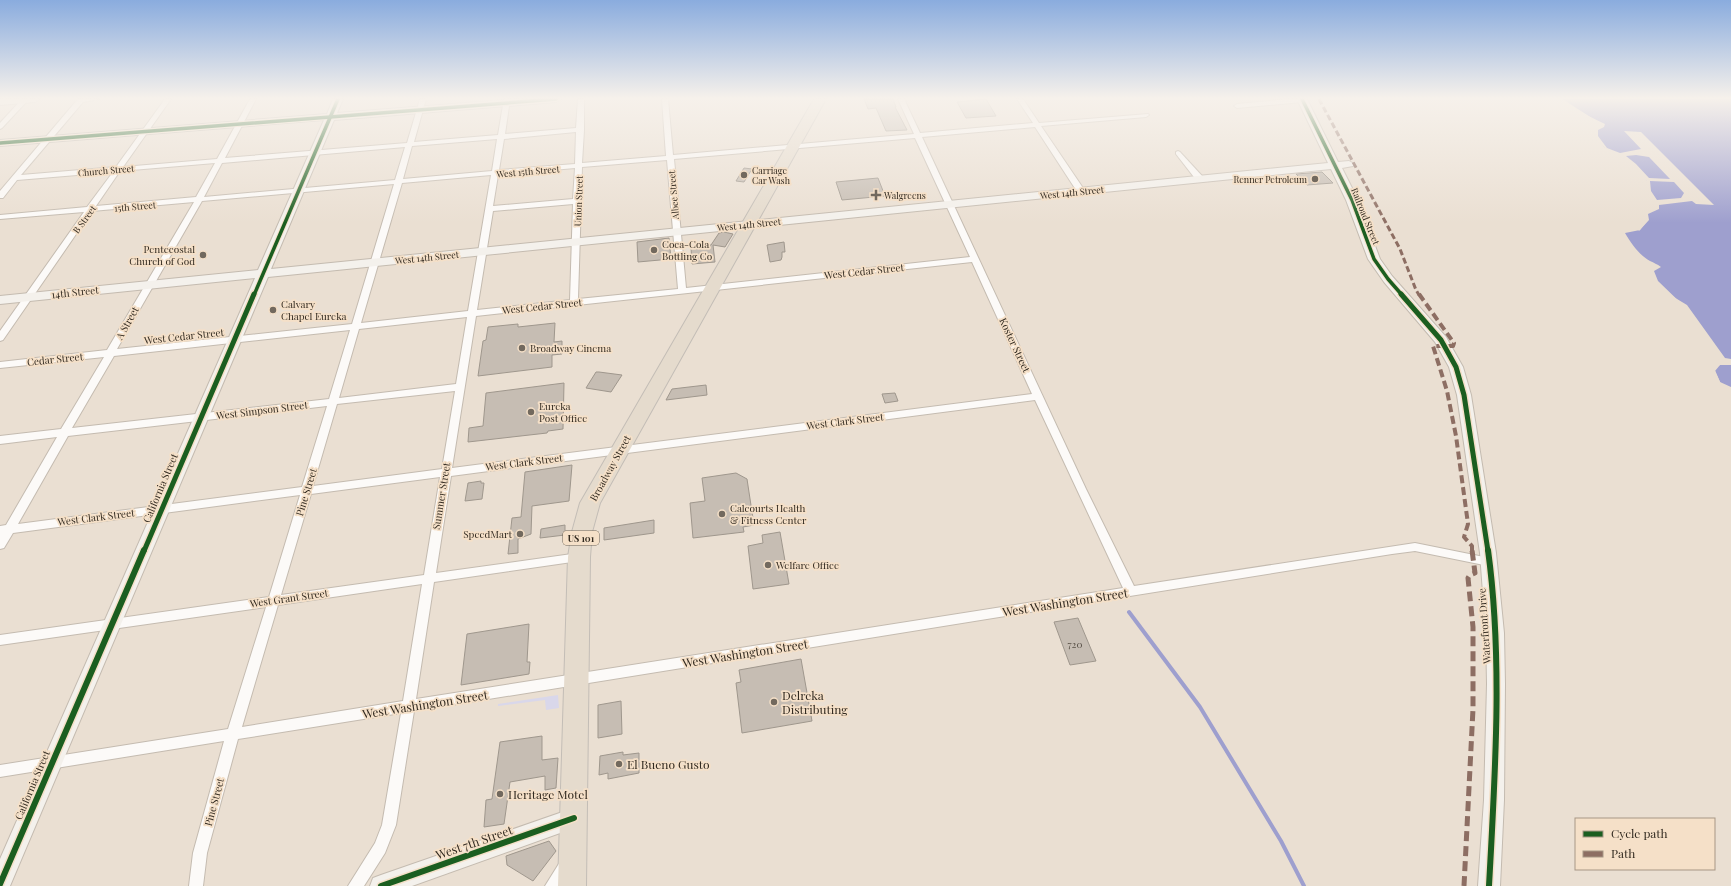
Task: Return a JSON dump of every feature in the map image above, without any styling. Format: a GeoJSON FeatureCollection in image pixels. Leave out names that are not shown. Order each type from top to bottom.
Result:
{"type":"FeatureCollection","features":[{"type":"Feature","properties":{"kind":"highway","name":"Broadway Street"},"geometry":{"type":"LineString","coordinates":[[572,886],[579,557],[582,532],[590,503],[797,140]]}},
{"type":"Feature","properties":{"kind":"street"},"geometry":{"type":"LineString","coordinates":[[0,143],[55,140]]}},
{"type":"Feature","properties":{"kind":"street","name":"B Street"},"geometry":{"type":"LineString","coordinates":[[0,338],[139,140]]}},
{"type":"Feature","properties":{"kind":"street","name":"A Street"},"geometry":{"type":"LineString","coordinates":[[0,545],[5,529],[110,353],[198,201],[230,140]]}},
{"type":"Feature","properties":{"kind":"street","name":"California Street"},"geometry":{"type":"LineString","coordinates":[[0,884],[111,624],[321,140]]}},
{"type":"Feature","properties":{"kind":"street","name":"Pine Street"},"geometry":{"type":"LineString","coordinates":[[196,886],[200,853],[233,734],[275,600],[290,543],[410,140]]}},
{"type":"Feature","properties":{"kind":"street","name":"Church Street"},"geometry":{"type":"LineString","coordinates":[[16,178],[463,140]]}},
{"type":"Feature","properties":{"kind":"street","name":"Summer Street"},"geometry":{"type":"LineString","coordinates":[[355,886],[380,848],[389,825],[445,472],[500,140]]}},
{"type":"Feature","properties":{"kind":"street","name":"Union Street"},"geometry":{"type":"LineString","coordinates":[[574,303],[574,271],[580,140]]}},
{"type":"Feature","properties":{"kind":"street","name":"Albee Street"},"geometry":{"type":"LineString","coordinates":[[669,140],[682,291]]}},
{"type":"Feature","properties":{"kind":"street","name":"West 15th Street"},"geometry":{"type":"LineString","coordinates":[[198,201],[864,140]]}},
{"type":"Feature","properties":{"kind":"street","name":"Koster Street"},"geometry":{"type":"LineString","coordinates":[[919,140],[1131,592]]}},
{"type":"Feature","properties":{"kind":"street"},"geometry":{"type":"LineString","coordinates":[[1046,140],[1081,191]]}},
{"type":"Feature","properties":{"kind":"street","name":"Railroad Street"},"geometry":{"type":"LineString","coordinates":[[1322,140],[1358,214],[1374,259],[1388,279],[1440,340],[1456,367]]}},
{"type":"Feature","properties":{"kind":"street"},"geometry":{"type":"LineString","coordinates":[[0,196],[47,141]]}},
{"type":"Feature","properties":{"kind":"street"},"geometry":{"type":"LineString","coordinates":[[1178,153],[1200,179]]}},
{"type":"Feature","properties":{"kind":"street","name":"West 14th Street"},"geometry":{"type":"LineString","coordinates":[[149,284],[1349,164]]}},
{"type":"Feature","properties":{"kind":"street","name":"15th Street"},"geometry":{"type":"LineString","coordinates":[[0,217],[198,201]]}},
{"type":"Feature","properties":{"kind":"street"},"geometry":{"type":"LineString","coordinates":[[489,209],[578,201]]}},
{"type":"Feature","properties":{"kind":"street","name":"West Cedar Street"},"geometry":{"type":"LineString","coordinates":[[110,353],[974,259]]}},
{"type":"Feature","properties":{"kind":"street","name":"14th Street"},"geometry":{"type":"LineString","coordinates":[[0,300],[149,284]]}},
{"type":"Feature","properties":{"kind":"street","name":"Cedar Street"},"geometry":{"type":"LineString","coordinates":[[0,365],[110,353]]}},
{"type":"Feature","properties":{"kind":"street","name":"Waterfront Drive"},"geometry":{"type":"LineString","coordinates":[[1456,367],[1464,395],[1476,468],[1489,562],[1495,633],[1496,684],[1494,800],[1489,886]]}},
{"type":"Feature","properties":{"kind":"street","name":"West Simpson Street"},"geometry":{"type":"LineString","coordinates":[[0,440],[460,387]]}},
{"type":"Feature","properties":{"kind":"street","name":"West Clark Street"},"geometry":{"type":"LineString","coordinates":[[5,529],[1038,396]]}},
{"type":"Feature","properties":{"kind":"street","name":"West Washington Street"},"geometry":{"type":"LineString","coordinates":[[0,771],[1415,547],[1489,562]]}},
{"type":"Feature","properties":{"kind":"street","name":"West Grant Street"},"geometry":{"type":"LineString","coordinates":[[0,640],[579,557]]}},
{"type":"Feature","properties":{"kind":"street","name":"West 7th Street"},"geometry":{"type":"LineString","coordinates":[[381,886],[574,818]]}},
{"type":"Feature","properties":{"kind":"street"},"geometry":{"type":"LineString","coordinates":[[552,886],[573,855]]}},
{"type":"Feature","properties":{"kind":"shaded area"},"geometry":{"type":"Polygon","coordinates":[[[558,695],[559,708],[546,710],[545,700],[498,706],[498,704],[558,695]]]}},
{"type":"Feature","properties":{"kind":"water"},"geometry":{"type":"Polygon","coordinates":[[[1599,140],[1731,140],[1731,388],[1721,384],[1714,368],[1720,365],[1720,357],[1687,309],[1658,281],[1654,271],[1661,267],[1642,256],[1625,233],[1640,230],[1647,221],[1644,212],[1658,208],[1649,191],[1649,183],[1630,160],[1604,147],[1599,140]]]}},
{"type":"Feature","properties":{"kind":"pier"},"geometry":{"type":"Polygon","coordinates":[[[1601,140],[1607,148],[1620,153],[1641,149],[1633,140],[1649,140],[1714,205],[1696,204],[1692,201],[1659,205],[1659,209],[1648,214],[1649,220],[1639,231],[1638,229],[1645,221],[1642,211],[1655,207],[1647,192],[1647,183],[1645,181],[1647,181],[1628,161],[1605,148],[1597,141],[1601,140]],[[1636,155],[1626,156],[1649,178],[1670,179],[1649,157],[1636,155]],[[1650,181],[1651,191],[1657,200],[1681,198],[1684,193],[1674,182],[1650,181]]]}},
{"type":"Feature","properties":{"kind":"pier"},"geometry":{"type":"Polygon","coordinates":[[[1667,293],[1687,305],[1725,358],[1731,359],[1731,365],[1720,365],[1715,371],[1720,382],[1731,387],[1731,390],[1719,385],[1712,368],[1715,365],[1719,365],[1718,358],[1685,310],[1667,293]]]}},
{"type":"Feature","properties":{"kind":"building","name":"Carriage Car Wash"},"geometry":{"type":"Polygon","coordinates":[[[744,168],[752,169],[744,182],[736,181],[744,168]]]}},
{"type":"Feature","properties":{"kind":"building","name":"Renner Petroleum"},"geometry":{"type":"Polygon","coordinates":[[[1322,172],[1333,183],[1307,185],[1296,174],[1322,172]]]}},
{"type":"Feature","properties":{"kind":"building","name":"Walgreens"},"geometry":{"type":"Polygon","coordinates":[[[878,178],[885,196],[842,200],[836,182],[878,178]]]}},
{"type":"Feature","properties":{"kind":"building"},"geometry":{"type":"Polygon","coordinates":[[[724,232],[733,234],[725,247],[713,245],[715,262],[692,264],[691,247],[711,245],[719,233],[724,232]]]}},
{"type":"Feature","properties":{"kind":"building","name":"Coca-Cola Bottling Co"},"geometry":{"type":"Polygon","coordinates":[[[669,238],[671,259],[638,262],[637,242],[669,238]]]}},
{"type":"Feature","properties":{"kind":"building"},"geometry":{"type":"Polygon","coordinates":[[[784,242],[785,252],[782,252],[781,260],[770,262],[767,245],[784,242]]]}},
{"type":"Feature","properties":{"kind":"building","name":"Broadway Cinema"},"geometry":{"type":"Polygon","coordinates":[[[555,323],[554,342],[562,341],[562,354],[552,355],[552,367],[478,376],[483,341],[486,340],[488,327],[518,324],[518,327],[555,323]]]}},
{"type":"Feature","properties":{"kind":"building"},"geometry":{"type":"Polygon","coordinates":[[[596,372],[622,375],[611,392],[586,388],[596,372]]]}},
{"type":"Feature","properties":{"kind":"building","name":"Eureka Post Office"},"geometry":{"type":"Polygon","coordinates":[[[564,383],[563,429],[548,431],[547,433],[468,442],[469,428],[483,426],[486,393],[564,383]]]}},
{"type":"Feature","properties":{"kind":"building"},"geometry":{"type":"Polygon","coordinates":[[[706,385],[707,395],[666,400],[672,389],[706,385]]]}},
{"type":"Feature","properties":{"kind":"building"},"geometry":{"type":"Polygon","coordinates":[[[895,393],[898,401],[885,403],[882,394],[895,393]]]}},
{"type":"Feature","properties":{"kind":"building"},"geometry":{"type":"Polygon","coordinates":[[[572,465],[569,501],[532,506],[531,534],[518,539],[518,553],[508,554],[512,518],[521,517],[525,472],[572,465]]]}},
{"type":"Feature","properties":{"kind":"building","name":"Calcourts Health & Fitness Center"},"geometry":{"type":"Polygon","coordinates":[[[736,473],[747,479],[754,525],[743,527],[744,532],[693,538],[690,503],[705,501],[702,478],[736,473]]]}},
{"type":"Feature","properties":{"kind":"building"},"geometry":{"type":"Polygon","coordinates":[[[481,481],[481,483],[484,483],[482,499],[465,501],[468,483],[481,481]]]}},
{"type":"Feature","properties":{"kind":"building"},"geometry":{"type":"Polygon","coordinates":[[[654,520],[654,533],[604,540],[604,528],[654,520]]]}},
{"type":"Feature","properties":{"kind":"building"},"geometry":{"type":"Polygon","coordinates":[[[565,525],[565,535],[540,538],[541,529],[565,525]]]}},
{"type":"Feature","properties":{"kind":"building","name":"Welfare Office"},"geometry":{"type":"Polygon","coordinates":[[[780,532],[789,584],[753,589],[748,546],[763,543],[762,535],[780,532]]]}},
{"type":"Feature","properties":{"kind":"building"},"geometry":{"type":"Polygon","coordinates":[[[1078,618],[1096,661],[1070,665],[1054,622],[1078,618]]]}},
{"type":"Feature","properties":{"kind":"building"},"geometry":{"type":"Polygon","coordinates":[[[529,624],[527,662],[530,662],[529,674],[461,685],[467,634],[529,624]]]}},
{"type":"Feature","properties":{"kind":"building","name":"Delreka Distributing"},"geometry":{"type":"Polygon","coordinates":[[[801,659],[812,721],[742,733],[736,683],[741,682],[739,670],[801,659]]]}},
{"type":"Feature","properties":{"kind":"building"},"geometry":{"type":"Polygon","coordinates":[[[621,701],[622,734],[598,738],[598,705],[621,701]]]}},
{"type":"Feature","properties":{"kind":"building","name":"Heritage Motel"},"geometry":{"type":"Polygon","coordinates":[[[542,736],[542,760],[558,758],[556,788],[545,790],[545,776],[510,782],[504,824],[484,827],[486,800],[492,799],[500,742],[542,736]]]}},
{"type":"Feature","properties":{"kind":"building","name":"El Bueno Gusto"},"geometry":{"type":"Polygon","coordinates":[[[623,752],[623,755],[639,753],[639,773],[608,779],[608,773],[599,775],[600,756],[623,752]]]}},
{"type":"Feature","properties":{"kind":"building"},"geometry":{"type":"Polygon","coordinates":[[[549,841],[556,851],[533,881],[507,865],[506,856],[549,841]]]}},
{"type":"Feature","properties":{"kind":"waterway"},"geometry":{"type":"LineString","coordinates":[[1129,612],[1200,707],[1281,841],[1304,886]]}},
{"type":"Feature","properties":{"kind":"marked path"},"geometry":{"type":"LineString","coordinates":[[1341,140],[1400,249],[1416,290],[1454,343],[1453,346],[1433,346],[1447,391],[1456,436],[1468,524],[1464,537],[1472,546],[1472,559],[1475,573],[1470,575],[1468,578],[1473,627],[1473,709],[1469,820],[1464,886]]}},
{"type":"Feature","properties":{"kind":"cycle path"},"geometry":{"type":"LineString","coordinates":[[0,143],[34,140]]}},
{"type":"Feature","properties":{"kind":"cycle path"},"geometry":{"type":"LineString","coordinates":[[0,884],[320,140]]}},
{"type":"Feature","properties":{"kind":"cycle path"},"geometry":{"type":"LineString","coordinates":[[1322,140],[1352,200],[1374,259],[1388,279],[1441,340],[1456,367],[1464,395],[1488,553],[1495,633],[1496,684],[1494,800],[1489,886]]}},
{"type":"Feature","properties":{"kind":"cycle path"},"geometry":{"type":"LineString","coordinates":[[381,886],[574,818]]}},
{"type":"Feature","properties":{"kind":"place","name":"Carriage Car Wash"},"geometry":{"type":"Point","coordinates":[744,175]}},
{"type":"Feature","properties":{"kind":"place","name":"Renner Petroleum"},"geometry":{"type":"Point","coordinates":[1315,179]}},
{"type":"Feature","properties":{"kind":"place","name":"Walgreens"},"geometry":{"type":"Point","coordinates":[876,195]}},
{"type":"Feature","properties":{"kind":"place","name":"Coca-Cola Bottling Co"},"geometry":{"type":"Point","coordinates":[654,250]}},
{"type":"Feature","properties":{"kind":"place","name":"Pentecostal Church of God"},"geometry":{"type":"Point","coordinates":[203,255]}},
{"type":"Feature","properties":{"kind":"place","name":"Calvary Chapel Eureka"},"geometry":{"type":"Point","coordinates":[273,310]}},
{"type":"Feature","properties":{"kind":"place","name":"Broadway Cinema"},"geometry":{"type":"Point","coordinates":[522,348]}},
{"type":"Feature","properties":{"kind":"place","name":"Eureka Post Office"},"geometry":{"type":"Point","coordinates":[531,412]}},
{"type":"Feature","properties":{"kind":"place","name":"Calcourts Health & Fitness Center"},"geometry":{"type":"Point","coordinates":[722,514]}},
{"type":"Feature","properties":{"kind":"place","name":"SpeedMart"},"geometry":{"type":"Point","coordinates":[520,534]}},
{"type":"Feature","properties":{"kind":"place","name":"Welfare Office"},"geometry":{"type":"Point","coordinates":[768,565]}},
{"type":"Feature","properties":{"kind":"place","name":"Delreka Distributing"},"geometry":{"type":"Point","coordinates":[774,702]}},
{"type":"Feature","properties":{"kind":"place","name":"El Bueno Gusto"},"geometry":{"type":"Point","coordinates":[619,764]}},
{"type":"Feature","properties":{"kind":"place","name":"Heritage Motel"},"geometry":{"type":"Point","coordinates":[500,794]}}]}
